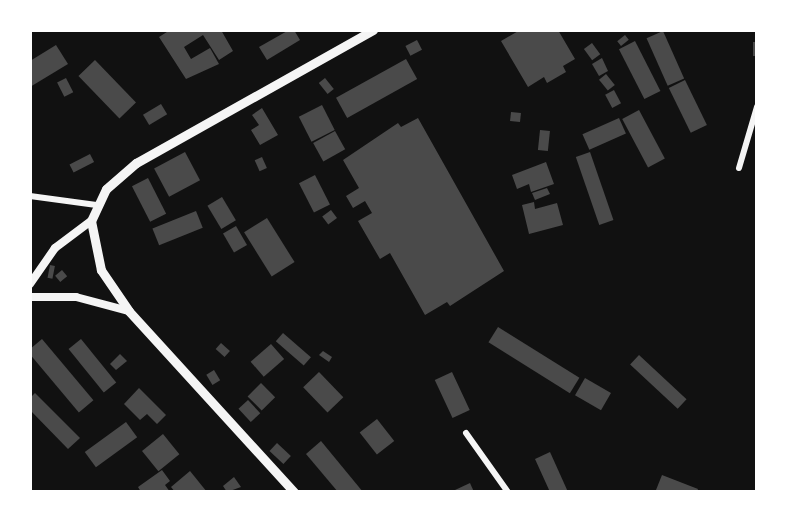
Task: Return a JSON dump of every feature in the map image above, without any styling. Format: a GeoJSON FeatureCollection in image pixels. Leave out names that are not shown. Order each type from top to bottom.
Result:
{"type":"FeatureCollection","features":[{"type":"Feature","properties":{"kind":"main road"},"geometry":{"type":"LineString","coordinates":[[294,492],[129,311],[101,270],[91,221],[96,205],[112,182],[136,163],[373,30]]}},
{"type":"Feature","properties":{"kind":"main road"},"geometry":{"type":"LineString","coordinates":[[30,284],[55,248],[91,221]]}},
{"type":"Feature","properties":{"kind":"main road"},"geometry":{"type":"LineString","coordinates":[[30,297],[76,297],[129,311]]}},
{"type":"Feature","properties":{"kind":"street"},"geometry":{"type":"LineString","coordinates":[[739,168],[757,107]]}},
{"type":"Feature","properties":{"kind":"street"},"geometry":{"type":"LineString","coordinates":[[30,196],[96,205]]}},
{"type":"Feature","properties":{"kind":"street"},"geometry":{"type":"LineString","coordinates":[[466,434],[508,492]]}},
{"type":"Feature","properties":{"kind":"building"},"geometry":{"type":"Polygon","coordinates":[[[170,30],[221,30],[233,51],[219,60],[203,35],[184,47],[191,59],[210,48],[219,64],[186,79],[159,37],[170,30]]]}},
{"type":"Feature","properties":{"kind":"building"},"geometry":{"type":"Polygon","coordinates":[[[289,30],[294,30],[300,40],[267,60],[259,47],[289,30]]]}},
{"type":"Feature","properties":{"kind":"building"},"geometry":{"type":"Polygon","coordinates":[[[520,30],[558,30],[575,59],[563,66],[566,72],[547,83],[544,77],[528,87],[501,41],[520,30]]]}},
{"type":"Feature","properties":{"kind":"building"},"geometry":{"type":"Polygon","coordinates":[[[663,31],[684,79],[668,86],[647,38],[663,31]]]}},
{"type":"Feature","properties":{"kind":"building"},"geometry":{"type":"Polygon","coordinates":[[[625,35],[629,40],[621,46],[617,41],[625,35]]]}},
{"type":"Feature","properties":{"kind":"building"},"geometry":{"type":"Polygon","coordinates":[[[417,40],[422,50],[410,56],[405,46],[417,40]]]}},
{"type":"Feature","properties":{"kind":"building"},"geometry":{"type":"Polygon","coordinates":[[[635,41],[660,91],[644,99],[619,49],[635,41]]]}},
{"type":"Feature","properties":{"kind":"building"},"geometry":{"type":"Polygon","coordinates":[[[753,42],[757,42],[757,56],[753,56],[753,42]]]}},
{"type":"Feature","properties":{"kind":"building"},"geometry":{"type":"Polygon","coordinates":[[[592,43],[600,54],[592,60],[584,49],[592,43]]]}},
{"type":"Feature","properties":{"kind":"building"},"geometry":{"type":"Polygon","coordinates":[[[56,45],[68,64],[30,87],[30,61],[56,45]]]}},
{"type":"Feature","properties":{"kind":"building"},"geometry":{"type":"Polygon","coordinates":[[[602,58],[608,71],[599,76],[592,64],[602,58]]]}},
{"type":"Feature","properties":{"kind":"building"},"geometry":{"type":"Polygon","coordinates":[[[406,59],[417,79],[347,118],[336,98],[406,59]]]}},
{"type":"Feature","properties":{"kind":"building"},"geometry":{"type":"Polygon","coordinates":[[[95,60],[136,102],[119,118],[78,76],[95,60]]]}},
{"type":"Feature","properties":{"kind":"building"},"geometry":{"type":"Polygon","coordinates":[[[606,74],[615,85],[608,91],[599,80],[606,74]]]}},
{"type":"Feature","properties":{"kind":"building"},"geometry":{"type":"Polygon","coordinates":[[[66,78],[73,92],[64,97],[57,83],[66,78]]]}},
{"type":"Feature","properties":{"kind":"building"},"geometry":{"type":"Polygon","coordinates":[[[325,78],[334,89],[328,94],[319,83],[325,78]]]}},
{"type":"Feature","properties":{"kind":"building"},"geometry":{"type":"Polygon","coordinates":[[[685,80],[707,125],[691,133],[669,88],[685,80]]]}},
{"type":"Feature","properties":{"kind":"building"},"geometry":{"type":"Polygon","coordinates":[[[614,90],[621,103],[612,108],[605,95],[614,90]]]}},
{"type":"Feature","properties":{"kind":"building"},"geometry":{"type":"Polygon","coordinates":[[[161,104],[167,114],[149,125],[143,115],[161,104]]]}},
{"type":"Feature","properties":{"kind":"building"},"geometry":{"type":"Polygon","coordinates":[[[322,105],[335,130],[312,142],[299,117],[322,105]]]}},
{"type":"Feature","properties":{"kind":"building"},"geometry":{"type":"Polygon","coordinates":[[[262,108],[278,135],[260,145],[251,130],[259,125],[252,115],[262,108]]]}},
{"type":"Feature","properties":{"kind":"building"},"geometry":{"type":"Polygon","coordinates":[[[639,110],[665,159],[648,167],[622,119],[639,110]]]}},
{"type":"Feature","properties":{"kind":"building"},"geometry":{"type":"Polygon","coordinates":[[[511,112],[521,113],[520,122],[510,121],[511,112]]]}},
{"type":"Feature","properties":{"kind":"building"},"geometry":{"type":"Polygon","coordinates":[[[418,118],[504,271],[450,306],[447,302],[425,315],[390,253],[380,259],[358,221],[372,213],[365,201],[353,208],[346,196],[359,188],[343,160],[398,123],[401,127],[418,118]]]}},
{"type":"Feature","properties":{"kind":"building"},"geometry":{"type":"Polygon","coordinates":[[[619,118],[626,134],[589,150],[582,134],[619,118]]]}},
{"type":"Feature","properties":{"kind":"building"},"geometry":{"type":"Polygon","coordinates":[[[540,130],[550,131],[548,151],[538,150],[540,130]]]}},
{"type":"Feature","properties":{"kind":"building"},"geometry":{"type":"Polygon","coordinates":[[[335,131],[345,149],[323,161],[313,143],[335,131]]]}},
{"type":"Feature","properties":{"kind":"building"},"geometry":{"type":"Polygon","coordinates":[[[185,152],[200,180],[169,197],[154,168],[185,152]]]}},
{"type":"Feature","properties":{"kind":"building"},"geometry":{"type":"Polygon","coordinates":[[[590,152],[613,220],[599,225],[576,157],[590,152]]]}},
{"type":"Feature","properties":{"kind":"building"},"geometry":{"type":"Polygon","coordinates":[[[90,154],[94,162],[74,172],[70,164],[90,154]]]}},
{"type":"Feature","properties":{"kind":"building"},"geometry":{"type":"Polygon","coordinates":[[[262,157],[267,168],[260,171],[255,160],[262,157]]]}},
{"type":"Feature","properties":{"kind":"building"},"geometry":{"type":"Polygon","coordinates":[[[546,162],[554,184],[531,192],[529,184],[517,189],[512,175],[546,162]]]}},
{"type":"Feature","properties":{"kind":"building"},"geometry":{"type":"Polygon","coordinates":[[[315,175],[330,204],[314,213],[299,183],[315,175]]]}},
{"type":"Feature","properties":{"kind":"building"},"geometry":{"type":"Polygon","coordinates":[[[148,178],[166,214],[150,222],[132,186],[148,178]]]}},
{"type":"Feature","properties":{"kind":"building"},"geometry":{"type":"Polygon","coordinates":[[[547,188],[550,194],[535,200],[532,193],[547,188]]]}},
{"type":"Feature","properties":{"kind":"building"},"geometry":{"type":"Polygon","coordinates":[[[222,197],[236,220],[221,229],[207,206],[222,197]]]}},
{"type":"Feature","properties":{"kind":"building"},"geometry":{"type":"Polygon","coordinates":[[[534,202],[535,209],[557,203],[563,225],[529,234],[522,205],[534,202]]]}},
{"type":"Feature","properties":{"kind":"building"},"geometry":{"type":"Polygon","coordinates":[[[331,210],[337,218],[328,225],[322,217],[331,210]]]}},
{"type":"Feature","properties":{"kind":"building"},"geometry":{"type":"Polygon","coordinates":[[[196,211],[203,228],[159,245],[152,229],[196,211]]]}},
{"type":"Feature","properties":{"kind":"building"},"geometry":{"type":"Polygon","coordinates":[[[267,218],[295,262],[272,276],[244,232],[267,218]]]}},
{"type":"Feature","properties":{"kind":"building"},"geometry":{"type":"Polygon","coordinates":[[[236,226],[247,245],[234,253],[223,234],[236,226]]]}},
{"type":"Feature","properties":{"kind":"building"},"geometry":{"type":"Polygon","coordinates":[[[50,265],[55,266],[52,279],[48,278],[50,265]]]}},
{"type":"Feature","properties":{"kind":"building"},"geometry":{"type":"Polygon","coordinates":[[[62,270],[67,276],[60,282],[55,276],[62,270]]]}},
{"type":"Feature","properties":{"kind":"building"},"geometry":{"type":"Polygon","coordinates":[[[498,327],[579,378],[570,393],[488,342],[498,327]]]}},
{"type":"Feature","properties":{"kind":"building"},"geometry":{"type":"Polygon","coordinates":[[[283,333],[311,357],[304,366],[276,341],[283,333]]]}},
{"type":"Feature","properties":{"kind":"building"},"geometry":{"type":"Polygon","coordinates":[[[42,339],[93,400],[79,412],[30,354],[30,349],[42,339]]]}},
{"type":"Feature","properties":{"kind":"building"},"geometry":{"type":"Polygon","coordinates":[[[81,339],[116,383],[104,393],[69,349],[81,339]]]}},
{"type":"Feature","properties":{"kind":"building"},"geometry":{"type":"Polygon","coordinates":[[[221,343],[230,351],[225,357],[216,349],[221,343]]]}},
{"type":"Feature","properties":{"kind":"building"},"geometry":{"type":"Polygon","coordinates":[[[271,344],[284,359],[264,377],[251,362],[271,344]]]}},
{"type":"Feature","properties":{"kind":"building"},"geometry":{"type":"Polygon","coordinates":[[[323,351],[332,357],[329,362],[319,355],[323,351]]]}},
{"type":"Feature","properties":{"kind":"building"},"geometry":{"type":"Polygon","coordinates":[[[120,354],[127,361],[116,370],[110,364],[120,354]]]}},
{"type":"Feature","properties":{"kind":"building"},"geometry":{"type":"Polygon","coordinates":[[[639,355],[687,399],[678,409],[630,365],[639,355]]]}},
{"type":"Feature","properties":{"kind":"building"},"geometry":{"type":"Polygon","coordinates":[[[214,370],[220,380],[212,385],[206,375],[214,370]]]}},
{"type":"Feature","properties":{"kind":"building"},"geometry":{"type":"Polygon","coordinates":[[[319,372],[343,397],[327,412],[303,387],[319,372]]]}},
{"type":"Feature","properties":{"kind":"building"},"geometry":{"type":"Polygon","coordinates":[[[452,372],[470,410],[453,418],[435,380],[452,372]]]}},
{"type":"Feature","properties":{"kind":"building"},"geometry":{"type":"Polygon","coordinates":[[[585,378],[611,393],[601,410],[575,395],[585,378]]]}},
{"type":"Feature","properties":{"kind":"building"},"geometry":{"type":"Polygon","coordinates":[[[261,383],[275,397],[262,411],[248,396],[261,383]]]}},
{"type":"Feature","properties":{"kind":"building"},"geometry":{"type":"Polygon","coordinates":[[[139,388],[166,415],[157,424],[147,414],[140,420],[124,404],[139,388]]]}},
{"type":"Feature","properties":{"kind":"building"},"geometry":{"type":"Polygon","coordinates":[[[35,393],[80,438],[68,449],[30,410],[30,398],[35,393]]]}},
{"type":"Feature","properties":{"kind":"building"},"geometry":{"type":"Polygon","coordinates":[[[248,400],[260,413],[251,422],[238,409],[248,400]]]}},
{"type":"Feature","properties":{"kind":"building"},"geometry":{"type":"Polygon","coordinates":[[[377,419],[394,441],[377,455],[360,433],[377,419]]]}},
{"type":"Feature","properties":{"kind":"building"},"geometry":{"type":"Polygon","coordinates":[[[126,422],[137,437],[96,467],[85,452],[126,422]]]}},
{"type":"Feature","properties":{"kind":"building"},"geometry":{"type":"Polygon","coordinates":[[[163,434],[179,454],[158,471],[142,451],[163,434]]]}},
{"type":"Feature","properties":{"kind":"building"},"geometry":{"type":"Polygon","coordinates":[[[321,441],[363,492],[338,492],[306,454],[321,441]]]}},
{"type":"Feature","properties":{"kind":"building"},"geometry":{"type":"Polygon","coordinates":[[[277,443],[291,456],[283,464],[269,451],[277,443]]]}},
{"type":"Feature","properties":{"kind":"building"},"geometry":{"type":"Polygon","coordinates":[[[550,452],[568,492],[550,492],[535,459],[550,452]]]}},
{"type":"Feature","properties":{"kind":"building"},"geometry":{"type":"Polygon","coordinates":[[[162,470],[170,481],[165,485],[170,492],[141,492],[138,487],[162,470]]]}},
{"type":"Feature","properties":{"kind":"building"},"geometry":{"type":"Polygon","coordinates":[[[190,471],[207,492],[175,492],[171,487],[190,471]]]}},
{"type":"Feature","properties":{"kind":"building"},"geometry":{"type":"Polygon","coordinates":[[[662,475],[698,489],[697,492],[656,490],[662,475]]]}},
{"type":"Feature","properties":{"kind":"building"},"geometry":{"type":"Polygon","coordinates":[[[234,477],[241,487],[227,492],[223,486],[234,477]]]}},
{"type":"Feature","properties":{"kind":"building"},"geometry":{"type":"Polygon","coordinates":[[[470,483],[474,492],[455,492],[455,490],[470,483]]]}}]}
